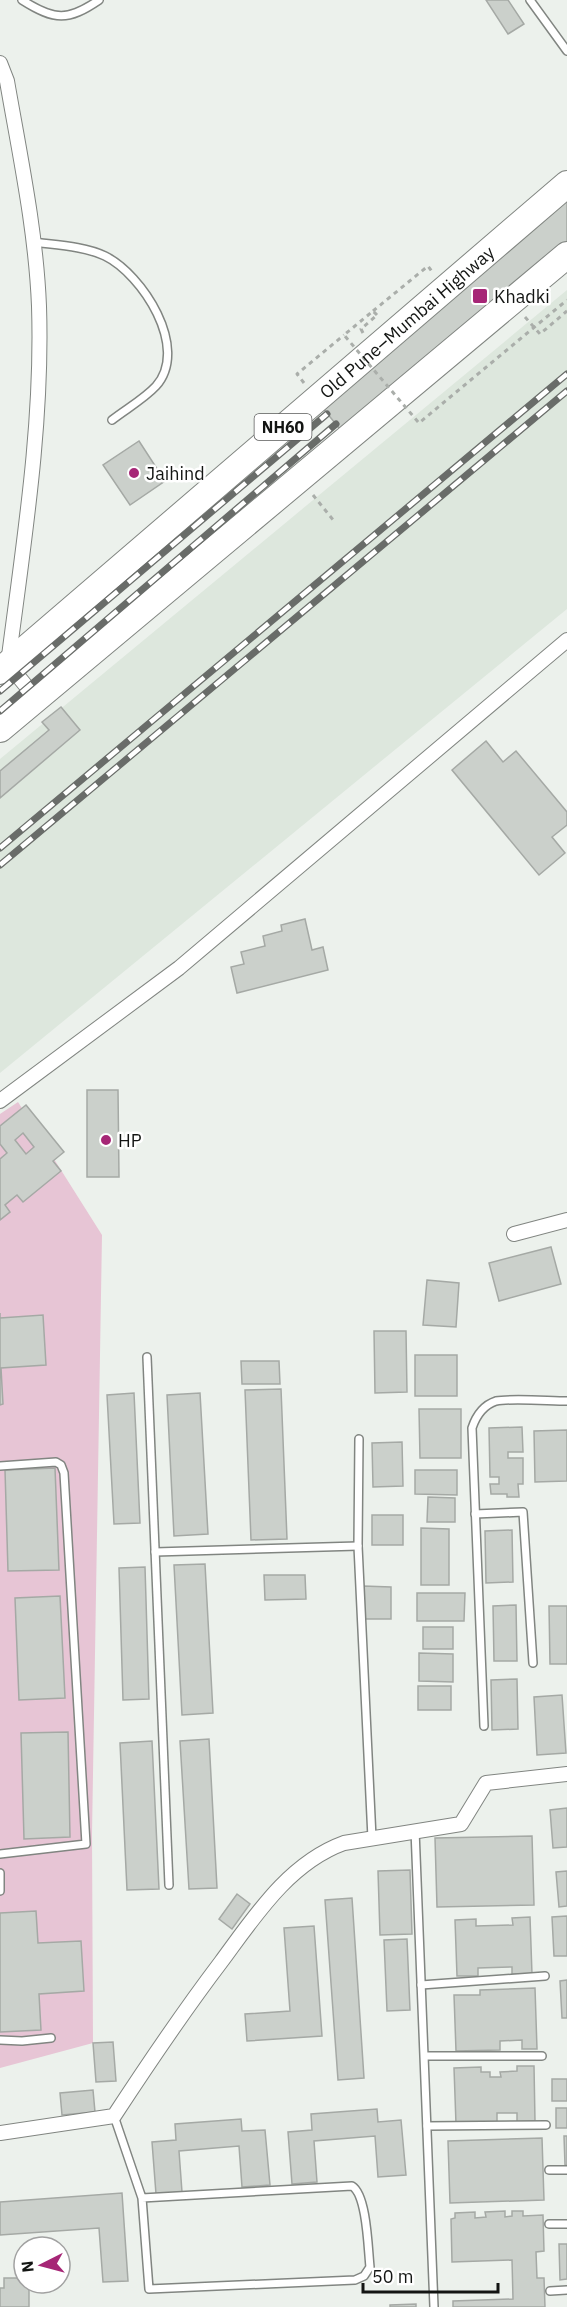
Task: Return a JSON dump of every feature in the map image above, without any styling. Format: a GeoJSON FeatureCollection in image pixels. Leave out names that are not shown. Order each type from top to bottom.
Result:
{"type":"FeatureCollection","features":[{"type":"Feature","properties":{"kind":"highway","name":"Old Pune–Mumbai Highway"},"geometry":{"type":"LineString","coordinates":[[4,667],[567,184]]}},
{"type":"Feature","properties":{"kind":"highway","name":"NH60"},"geometry":{"type":"LineString","coordinates":[[0,729],[567,255]]}},
{"type":"Feature","properties":{"kind":"street"},"geometry":{"type":"LineString","coordinates":[[0,63],[7,81],[30,214],[39,306],[37,424],[4,667],[36,698]]}},
{"type":"Feature","properties":{"kind":"street"},"geometry":{"type":"LineString","coordinates":[[0,1101],[179,968],[567,640]]}},
{"type":"Feature","properties":{"kind":"street"},"geometry":{"type":"LineString","coordinates":[[514,1234],[567,1220]]}},
{"type":"Feature","properties":{"kind":"street"},"geometry":{"type":"LineString","coordinates":[[0,2133],[114,2116],[183,2013],[264,1904],[289,1878],[329,1848],[344,1843],[415,1830],[461,1824],[486,1783],[567,1774]]}},
{"type":"Feature","properties":{"kind":"lane"},"geometry":{"type":"LineString","coordinates":[[22,0],[51,14],[68,17],[82,12],[99,0]]}},
{"type":"Feature","properties":{"kind":"lane"},"geometry":{"type":"LineString","coordinates":[[530,0],[567,51]]}},
{"type":"Feature","properties":{"kind":"lane"},"geometry":{"type":"LineString","coordinates":[[33,242],[81,249],[105,256],[129,275],[161,319],[166,336],[167,356],[163,373],[156,386],[112,420]]}},
{"type":"Feature","properties":{"kind":"lane"},"geometry":{"type":"LineString","coordinates":[[147,1357],[169,1885]]}},
{"type":"Feature","properties":{"kind":"lane"},"geometry":{"type":"LineString","coordinates":[[484,1726],[472,1428],[475,1419],[489,1405],[498,1401],[567,1401]]}},
{"type":"Feature","properties":{"kind":"lane"},"geometry":{"type":"LineString","coordinates":[[358,1439],[358,1546],[372,1838]]}},
{"type":"Feature","properties":{"kind":"lane"},"geometry":{"type":"LineString","coordinates":[[0,1466],[56,1462],[64,1473],[86,1844],[0,1854]]}},
{"type":"Feature","properties":{"kind":"lane"},"geometry":{"type":"LineString","coordinates":[[475,1514],[523,1512],[533,1663]]}},
{"type":"Feature","properties":{"kind":"lane"},"geometry":{"type":"LineString","coordinates":[[155,1552],[358,1546]]}},
{"type":"Feature","properties":{"kind":"lane"},"geometry":{"type":"LineString","coordinates":[[415,1830],[434,2307]]}},
{"type":"Feature","properties":{"kind":"lane"},"geometry":{"type":"LineString","coordinates":[[0,1873],[0,1891]]}},
{"type":"Feature","properties":{"kind":"lane"},"geometry":{"type":"LineString","coordinates":[[421,1985],[545,1976]]}},
{"type":"Feature","properties":{"kind":"lane"},"geometry":{"type":"LineString","coordinates":[[0,2040],[22,2041],[51,2037]]}},
{"type":"Feature","properties":{"kind":"lane"},"geometry":{"type":"LineString","coordinates":[[425,2056],[542,2056]]}},
{"type":"Feature","properties":{"kind":"lane"},"geometry":{"type":"LineString","coordinates":[[114,2116],[142,2198],[149,2289],[355,2280],[364,2276],[370,2267],[362,2200],[357,2189],[352,2186],[142,2198]]}},
{"type":"Feature","properties":{"kind":"lane"},"geometry":{"type":"LineString","coordinates":[[427,2126],[546,2125]]}},
{"type":"Feature","properties":{"kind":"lane"},"geometry":{"type":"LineString","coordinates":[[549,2170],[567,2170]]}},
{"type":"Feature","properties":{"kind":"lane"},"geometry":{"type":"LineString","coordinates":[[549,2224],[567,2224]]}},
{"type":"Feature","properties":{"kind":"lane"},"geometry":{"type":"LineString","coordinates":[[550,2291],[567,2290]]}},
{"type":"Feature","properties":{"kind":"path"},"geometry":{"type":"LineString","coordinates":[[297,374],[428,266]]}},
{"type":"Feature","properties":{"kind":"path"},"geometry":{"type":"LineString","coordinates":[[344,335],[419,423],[567,300]]}},
{"type":"Feature","properties":{"kind":"path"},"geometry":{"type":"LineString","coordinates":[[361,329],[377,315],[373,311]]}},
{"type":"Feature","properties":{"kind":"path"},"geometry":{"type":"LineString","coordinates":[[540,334],[567,311]]}},
{"type":"Feature","properties":{"kind":"path"},"geometry":{"type":"LineString","coordinates":[[300,480],[334,521]]}},
{"type":"Feature","properties":{"kind":"shaded area"},"geometry":{"type":"Polygon","coordinates":[[[567,290],[567,609],[0,1073],[0,759],[567,290]]]}},
{"type":"Feature","properties":{"kind":"shaded area"},"geometry":{"type":"Polygon","coordinates":[[[18,1102],[102,1235],[92,1834],[93,2043],[0,2068],[0,1114],[18,1102]]]}},
{"type":"Feature","properties":{"kind":"building"},"geometry":{"type":"Polygon","coordinates":[[[486,0],[508,0],[524,24],[508,34],[486,0]]]}},
{"type":"Feature","properties":{"kind":"building"},"geometry":{"type":"Polygon","coordinates":[[[567,188],[567,256],[347,438],[314,397],[567,188]]]}},
{"type":"Feature","properties":{"kind":"building","name":"Jaihind"},"geometry":{"type":"Polygon","coordinates":[[[139,441],[165,481],[130,505],[103,465],[139,441]]]}},
{"type":"Feature","properties":{"kind":"building"},"geometry":{"type":"Polygon","coordinates":[[[61,707],[80,730],[0,798],[0,771],[49,730],[42,722],[61,707]]]}},
{"type":"Feature","properties":{"kind":"building"},"geometry":{"type":"Polygon","coordinates":[[[486,741],[503,762],[516,751],[567,812],[567,825],[552,837],[565,853],[539,875],[452,770],[486,741]]]}},
{"type":"Feature","properties":{"kind":"building"},"geometry":{"type":"Polygon","coordinates":[[[305,919],[312,950],[323,947],[328,970],[237,993],[231,967],[244,964],[241,952],[265,946],[263,936],[282,931],[281,925],[305,919]]]}},
{"type":"Feature","properties":{"kind":"building"},"geometry":{"type":"Polygon","coordinates":[[[87,1090],[118,1090],[119,1177],[87,1177],[87,1090]]]}},
{"type":"Feature","properties":{"kind":"building"},"geometry":{"type":"Polygon","coordinates":[[[26,1105],[64,1152],[53,1161],[61,1171],[23,1202],[17,1195],[5,1205],[10,1212],[0,1220],[0,1159],[7,1153],[0,1144],[0,1126],[26,1105]],[[23,1133],[15,1140],[26,1154],[34,1147],[23,1133]]]}},
{"type":"Feature","properties":{"kind":"building"},"geometry":{"type":"Polygon","coordinates":[[[551,1247],[561,1284],[499,1301],[489,1263],[551,1247]]]}},
{"type":"Feature","properties":{"kind":"building"},"geometry":{"type":"Polygon","coordinates":[[[427,1280],[459,1283],[456,1327],[423,1325],[427,1280]]]}},
{"type":"Feature","properties":{"kind":"building"},"geometry":{"type":"Polygon","coordinates":[[[43,1315],[46,1365],[1,1368],[3,1404],[0,1405],[0,1318],[43,1315]]]}},
{"type":"Feature","properties":{"kind":"building"},"geometry":{"type":"Polygon","coordinates":[[[374,1331],[406,1331],[407,1392],[375,1393],[374,1331]]]}},
{"type":"Feature","properties":{"kind":"building"},"geometry":{"type":"Polygon","coordinates":[[[415,1355],[457,1355],[457,1396],[415,1396],[415,1355]]]}},
{"type":"Feature","properties":{"kind":"building"},"geometry":{"type":"Polygon","coordinates":[[[241,1361],[279,1361],[280,1384],[242,1384],[241,1361]]]}},
{"type":"Feature","properties":{"kind":"building"},"geometry":{"type":"Polygon","coordinates":[[[281,1389],[287,1539],[251,1540],[245,1390],[281,1389]]]}},
{"type":"Feature","properties":{"kind":"building"},"geometry":{"type":"Polygon","coordinates":[[[134,1393],[140,1523],[114,1524],[107,1395],[134,1393]]]}},
{"type":"Feature","properties":{"kind":"building"},"geometry":{"type":"Polygon","coordinates":[[[200,1393],[208,1534],[174,1536],[167,1395],[200,1393]]]}},
{"type":"Feature","properties":{"kind":"building"},"geometry":{"type":"Polygon","coordinates":[[[419,1409],[461,1409],[461,1458],[420,1458],[419,1409]]]}},
{"type":"Feature","properties":{"kind":"building"},"geometry":{"type":"Polygon","coordinates":[[[522,1427],[523,1452],[508,1452],[508,1458],[523,1458],[523,1484],[518,1484],[519,1497],[491,1494],[490,1484],[499,1484],[499,1477],[490,1477],[489,1428],[522,1427]]]}},
{"type":"Feature","properties":{"kind":"building"},"geometry":{"type":"Polygon","coordinates":[[[567,1430],[567,1481],[535,1482],[534,1431],[567,1430]]]}},
{"type":"Feature","properties":{"kind":"building"},"geometry":{"type":"Polygon","coordinates":[[[402,1442],[403,1486],[373,1487],[372,1443],[402,1442]]]}},
{"type":"Feature","properties":{"kind":"building"},"geometry":{"type":"Polygon","coordinates":[[[55,1468],[59,1570],[8,1571],[5,1470],[55,1468]]]}},
{"type":"Feature","properties":{"kind":"building"},"geometry":{"type":"Polygon","coordinates":[[[415,1470],[457,1470],[457,1495],[415,1494],[415,1470]]]}},
{"type":"Feature","properties":{"kind":"building"},"geometry":{"type":"Polygon","coordinates":[[[428,1497],[455,1498],[455,1522],[427,1522],[428,1497]]]}},
{"type":"Feature","properties":{"kind":"building"},"geometry":{"type":"Polygon","coordinates":[[[372,1515],[403,1515],[403,1545],[372,1545],[372,1515]]]}},
{"type":"Feature","properties":{"kind":"building"},"geometry":{"type":"Polygon","coordinates":[[[421,1528],[449,1529],[449,1585],[421,1585],[421,1528]]]}},
{"type":"Feature","properties":{"kind":"building"},"geometry":{"type":"Polygon","coordinates":[[[512,1530],[513,1582],[486,1583],[485,1531],[512,1530]]]}},
{"type":"Feature","properties":{"kind":"building"},"geometry":{"type":"Polygon","coordinates":[[[205,1564],[213,1713],[182,1715],[174,1565],[205,1564]]]}},
{"type":"Feature","properties":{"kind":"building"},"geometry":{"type":"Polygon","coordinates":[[[145,1567],[149,1699],[123,1700],[119,1568],[145,1567]]]}},
{"type":"Feature","properties":{"kind":"building"},"geometry":{"type":"Polygon","coordinates":[[[264,1575],[305,1575],[306,1599],[265,1600],[264,1575]]]}},
{"type":"Feature","properties":{"kind":"building"},"geometry":{"type":"Polygon","coordinates":[[[363,1586],[391,1587],[391,1619],[363,1619],[363,1586]]]}},
{"type":"Feature","properties":{"kind":"building"},"geometry":{"type":"Polygon","coordinates":[[[417,1593],[465,1593],[464,1621],[417,1621],[417,1593]]]}},
{"type":"Feature","properties":{"kind":"building"},"geometry":{"type":"Polygon","coordinates":[[[60,1596],[65,1698],[19,1700],[15,1598],[60,1596]]]}},
{"type":"Feature","properties":{"kind":"building"},"geometry":{"type":"Polygon","coordinates":[[[516,1605],[517,1661],[494,1661],[493,1606],[516,1605]]]}},
{"type":"Feature","properties":{"kind":"building"},"geometry":{"type":"Polygon","coordinates":[[[549,1606],[567,1606],[567,1664],[550,1664],[549,1606]]]}},
{"type":"Feature","properties":{"kind":"building"},"geometry":{"type":"Polygon","coordinates":[[[423,1627],[453,1627],[453,1649],[423,1649],[423,1627]]]}},
{"type":"Feature","properties":{"kind":"building"},"geometry":{"type":"Polygon","coordinates":[[[419,1653],[453,1654],[453,1682],[419,1681],[419,1653]]]}},
{"type":"Feature","properties":{"kind":"building"},"geometry":{"type":"Polygon","coordinates":[[[517,1679],[518,1729],[492,1730],[491,1680],[517,1679]]]}},
{"type":"Feature","properties":{"kind":"building"},"geometry":{"type":"Polygon","coordinates":[[[418,1686],[451,1686],[451,1710],[418,1710],[418,1686]]]}},
{"type":"Feature","properties":{"kind":"building"},"geometry":{"type":"Polygon","coordinates":[[[562,1695],[566,1753],[537,1755],[534,1697],[562,1695]]]}},
{"type":"Feature","properties":{"kind":"building"},"geometry":{"type":"Polygon","coordinates":[[[68,1732],[70,1837],[24,1839],[21,1733],[68,1732]]]}},
{"type":"Feature","properties":{"kind":"building"},"geometry":{"type":"Polygon","coordinates":[[[209,1739],[217,1888],[189,1889],[180,1741],[209,1739]]]}},
{"type":"Feature","properties":{"kind":"building"},"geometry":{"type":"Polygon","coordinates":[[[152,1741],[159,1889],[127,1890],[120,1743],[152,1741]]]}},
{"type":"Feature","properties":{"kind":"building"},"geometry":{"type":"Polygon","coordinates":[[[567,1808],[567,1847],[553,1848],[550,1810],[567,1808]]]}},
{"type":"Feature","properties":{"kind":"building"},"geometry":{"type":"Polygon","coordinates":[[[532,1836],[534,1905],[437,1907],[435,1838],[532,1836]]]}},
{"type":"Feature","properties":{"kind":"building"},"geometry":{"type":"Polygon","coordinates":[[[410,1870],[412,1934],[380,1935],[378,1871],[410,1870]]]}},
{"type":"Feature","properties":{"kind":"building"},"geometry":{"type":"Polygon","coordinates":[[[567,1871],[567,1906],[559,1907],[556,1872],[567,1871]]]}},
{"type":"Feature","properties":{"kind":"building"},"geometry":{"type":"Polygon","coordinates":[[[237,1894],[250,1904],[232,1929],[219,1919],[237,1894]]]}},
{"type":"Feature","properties":{"kind":"building"},"geometry":{"type":"Polygon","coordinates":[[[352,1898],[364,2078],[338,2080],[325,1900],[352,1898]]]}},
{"type":"Feature","properties":{"kind":"building"},"geometry":{"type":"Polygon","coordinates":[[[36,1911],[38,1943],[81,1941],[84,1991],[39,1994],[41,2030],[0,2032],[0,1913],[36,1911]]]}},
{"type":"Feature","properties":{"kind":"building"},"geometry":{"type":"Polygon","coordinates":[[[567,1916],[567,1956],[554,1956],[552,1917],[567,1916]]]}},
{"type":"Feature","properties":{"kind":"building"},"geometry":{"type":"Polygon","coordinates":[[[530,1917],[532,1974],[512,1974],[512,1967],[478,1968],[478,1976],[457,1976],[455,1920],[476,1919],[476,1926],[513,1925],[512,1918],[530,1917]]]}},
{"type":"Feature","properties":{"kind":"building"},"geometry":{"type":"Polygon","coordinates":[[[314,1926],[322,2036],[247,2041],[245,2014],[290,2011],[284,1928],[314,1926]]]}},
{"type":"Feature","properties":{"kind":"building"},"geometry":{"type":"Polygon","coordinates":[[[407,1939],[410,2010],[387,2011],[384,1940],[407,1939]]]}},
{"type":"Feature","properties":{"kind":"building"},"geometry":{"type":"Polygon","coordinates":[[[567,1980],[567,2018],[562,2018],[560,1981],[567,1980]]]}},
{"type":"Feature","properties":{"kind":"building"},"geometry":{"type":"Polygon","coordinates":[[[535,1988],[537,2049],[522,2049],[522,2040],[500,2041],[500,2050],[456,2051],[454,1995],[480,1995],[480,1990],[535,1988]]]}},
{"type":"Feature","properties":{"kind":"building"},"geometry":{"type":"Polygon","coordinates":[[[113,2042],[116,2081],[96,2082],[93,2043],[113,2042]]]}},
{"type":"Feature","properties":{"kind":"building"},"geometry":{"type":"Polygon","coordinates":[[[517,2066],[534,2066],[535,2121],[517,2122],[517,2113],[497,2113],[497,2123],[456,2124],[454,2068],[481,2067],[481,2072],[490,2072],[490,2077],[501,2077],[500,2072],[517,2071],[517,2066]]]}},
{"type":"Feature","properties":{"kind":"building"},"geometry":{"type":"Polygon","coordinates":[[[552,2079],[567,2079],[567,2101],[552,2101],[552,2079]]]}},
{"type":"Feature","properties":{"kind":"building"},"geometry":{"type":"Polygon","coordinates":[[[93,2090],[95,2112],[62,2115],[60,2093],[93,2090]]]}},
{"type":"Feature","properties":{"kind":"building"},"geometry":{"type":"Polygon","coordinates":[[[556,2108],[567,2108],[567,2128],[556,2128],[556,2108]]]}},
{"type":"Feature","properties":{"kind":"building"},"geometry":{"type":"Polygon","coordinates":[[[377,2109],[378,2122],[401,2120],[406,2175],[378,2177],[375,2136],[314,2141],[317,2182],[292,2184],[288,2132],[312,2130],[311,2114],[377,2109]]]}},
{"type":"Feature","properties":{"kind":"building"},"geometry":{"type":"Polygon","coordinates":[[[241,2119],[242,2131],[265,2130],[270,2185],[242,2187],[239,2146],[179,2151],[182,2192],[156,2194],[152,2142],[176,2140],[175,2124],[241,2119]]]}},
{"type":"Feature","properties":{"kind":"building"},"geometry":{"type":"Polygon","coordinates":[[[564,2136],[567,2136],[567,2165],[565,2165],[564,2136]]]}},
{"type":"Feature","properties":{"kind":"building"},"geometry":{"type":"Polygon","coordinates":[[[542,2138],[544,2200],[450,2203],[448,2141],[542,2138]]]}},
{"type":"Feature","properties":{"kind":"building"},"geometry":{"type":"Polygon","coordinates":[[[122,2193],[128,2281],[103,2282],[99,2228],[0,2235],[0,2202],[122,2193]]]}},
{"type":"Feature","properties":{"kind":"building"},"geometry":{"type":"Polygon","coordinates":[[[505,2211],[505,2217],[512,2216],[512,2211],[523,2211],[523,2216],[543,2215],[544,2251],[536,2252],[537,2278],[544,2278],[545,2307],[453,2307],[453,2301],[513,2299],[512,2260],[452,2262],[451,2219],[455,2218],[455,2213],[475,2212],[475,2218],[486,2217],[485,2212],[505,2211]]]}},
{"type":"Feature","properties":{"kind":"building"},"geometry":{"type":"Polygon","coordinates":[[[559,2244],[567,2244],[567,2279],[560,2280],[559,2244]]]}},
{"type":"Feature","properties":{"kind":"building"},"geometry":{"type":"Polygon","coordinates":[[[4,2278],[12,2278],[12,2295],[29,2295],[29,2307],[0,2307],[0,2288],[4,2288],[4,2278]]]}},
{"type":"Feature","properties":{"kind":"building"},"geometry":{"type":"Polygon","coordinates":[[[416,2304],[416,2307],[390,2307],[390,2305],[416,2304]]]}},
{"type":"Feature","properties":{"kind":"railway"},"geometry":{"type":"LineString","coordinates":[[0,848],[567,374]]}},
{"type":"Feature","properties":{"kind":"railway"},"geometry":{"type":"LineString","coordinates":[[0,865],[567,391]]}},
{"type":"Feature","properties":{"kind":"railway"},"geometry":{"type":"LineString","coordinates":[[0,691],[327,414]]}},
{"type":"Feature","properties":{"kind":"railway"},"geometry":{"type":"LineString","coordinates":[[0,711],[336,424]]}},
{"type":"Feature","properties":{"kind":"place","name":"Khadki"},"geometry":{"type":"Point","coordinates":[480,296]}},
{"type":"Feature","properties":{"kind":"place","name":"Jaihind"},"geometry":{"type":"Point","coordinates":[134,473]}},
{"type":"Feature","properties":{"kind":"place","name":"HP"},"geometry":{"type":"Point","coordinates":[106,1140]}}]}
